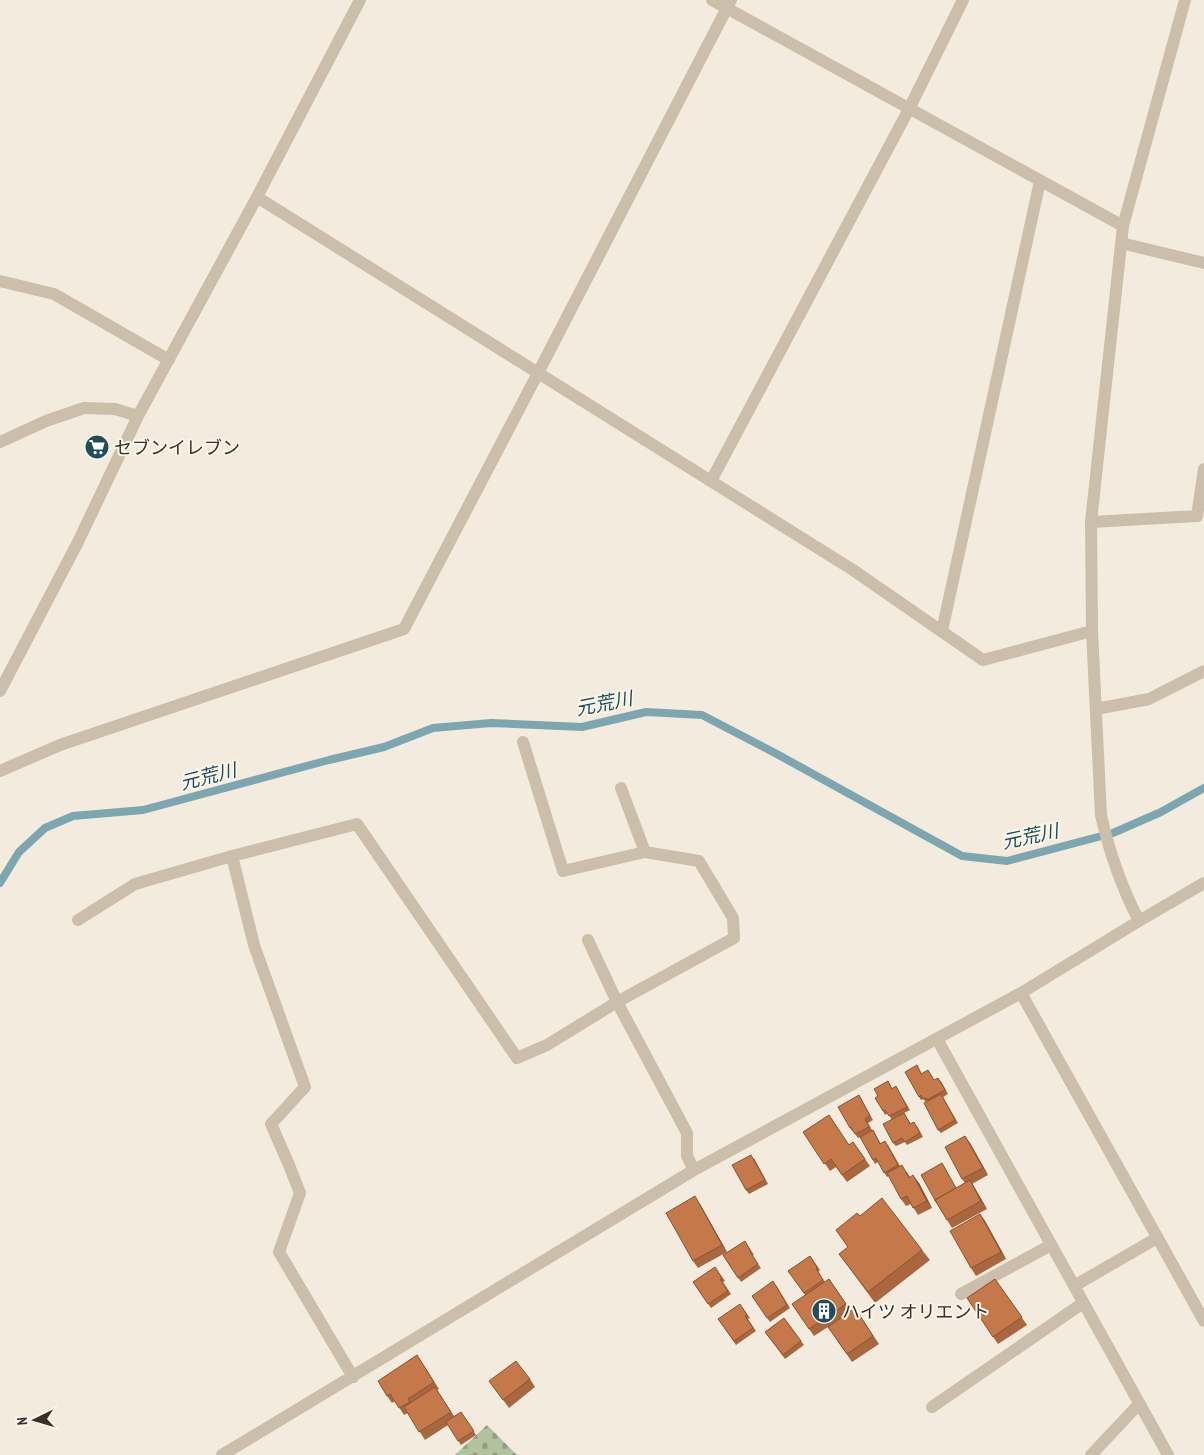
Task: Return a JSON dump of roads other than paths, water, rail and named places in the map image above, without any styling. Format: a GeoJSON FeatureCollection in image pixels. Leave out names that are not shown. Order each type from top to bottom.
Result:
{"type":"FeatureCollection","features":[{"type":"Feature","properties":{"kind":"street"},"geometry":{"type":"LineString","coordinates":[[0,691],[78,542],[138,416],[257,197],[360,0]]}},
{"type":"Feature","properties":{"kind":"street"},"geometry":{"type":"LineString","coordinates":[[712,0],[729,4],[909,109],[1123,226]]}},
{"type":"Feature","properties":{"kind":"street"},"geometry":{"type":"LineString","coordinates":[[711,481],[909,109],[963,0]]}},
{"type":"Feature","properties":{"kind":"street"},"geometry":{"type":"LineString","coordinates":[[1140,921],[1129,902],[1106,839],[1102,815],[1092,631],[1091,522],[1123,226],[1185,0]]}},
{"type":"Feature","properties":{"kind":"street"},"geometry":{"type":"LineString","coordinates":[[0,771],[60,745],[404,629],[729,4]]}},
{"type":"Feature","properties":{"kind":"street"},"geometry":{"type":"LineString","coordinates":[[942,631],[1040,181]]}},
{"type":"Feature","properties":{"kind":"street"},"geometry":{"type":"LineString","coordinates":[[257,197],[853,570],[983,660],[1092,631]]}},
{"type":"Feature","properties":{"kind":"street"},"geometry":{"type":"LineString","coordinates":[[1121,243],[1204,263]]}},
{"type":"Feature","properties":{"kind":"street"},"geometry":{"type":"LineString","coordinates":[[0,281],[54,294],[169,360]]}},
{"type":"Feature","properties":{"kind":"street"},"geometry":{"type":"LineString","coordinates":[[0,442],[46,421],[84,408],[115,410],[138,416]]}},
{"type":"Feature","properties":{"kind":"street"},"geometry":{"type":"LineString","coordinates":[[1091,522],[1197,516],[1204,469]]}},
{"type":"Feature","properties":{"kind":"street"},"geometry":{"type":"LineString","coordinates":[[1096,709],[1149,699],[1204,671]]}},
{"type":"Feature","properties":{"kind":"street"},"geometry":{"type":"LineString","coordinates":[[78,920],[135,884],[232,856],[357,824],[517,1058],[547,1045],[617,1002],[734,938],[733,918],[699,861],[645,852],[563,871],[523,742]]}},
{"type":"Feature","properties":{"kind":"street"},"geometry":{"type":"LineString","coordinates":[[621,788],[645,852]]}},
{"type":"Feature","properties":{"kind":"street"},"geometry":{"type":"LineString","coordinates":[[232,856],[254,945],[305,1087],[271,1124],[300,1193],[278,1252],[353,1377]]}},
{"type":"Feature","properties":{"kind":"street"},"geometry":{"type":"LineString","coordinates":[[222,1455],[694,1170],[1021,993],[1204,883]]}},
{"type":"Feature","properties":{"kind":"street"},"geometry":{"type":"LineString","coordinates":[[588,940],[617,1002],[687,1133],[687,1156],[694,1170]]}},
{"type":"Feature","properties":{"kind":"street"},"geometry":{"type":"LineString","coordinates":[[1021,993],[1204,1321]]}},
{"type":"Feature","properties":{"kind":"street"},"geometry":{"type":"LineString","coordinates":[[937,1039],[1168,1455]]}},
{"type":"Feature","properties":{"kind":"street"},"geometry":{"type":"LineString","coordinates":[[1074,1286],[1157,1238]]}},
{"type":"Feature","properties":{"kind":"street"},"geometry":{"type":"LineString","coordinates":[[961,1294],[1051,1245]]}},
{"type":"Feature","properties":{"kind":"street"},"geometry":{"type":"LineString","coordinates":[[932,1407],[1083,1303]]}},
{"type":"Feature","properties":{"kind":"street"},"geometry":{"type":"LineString","coordinates":[[1091,1455],[1139,1404]]}},
{"type":"Feature","properties":{"kind":"waterway","name":"元荒川"},"geometry":{"type":"LineString","coordinates":[[0,883],[19,852],[45,828],[73,816],[143,810],[384,747],[433,728],[491,723],[582,727],[646,712],[702,715],[962,856],[1007,861],[1113,833],[1161,812],[1204,788]]}},
{"type":"Feature","properties":{"kind":"place","name":"セブンイレブン"},"geometry":{"type":"Point","coordinates":[97,447]}},
{"type":"Feature","properties":{"kind":"place","name":"ハイツ オリエント"},"geometry":{"type":"Point","coordinates":[824,1311]}}]}
